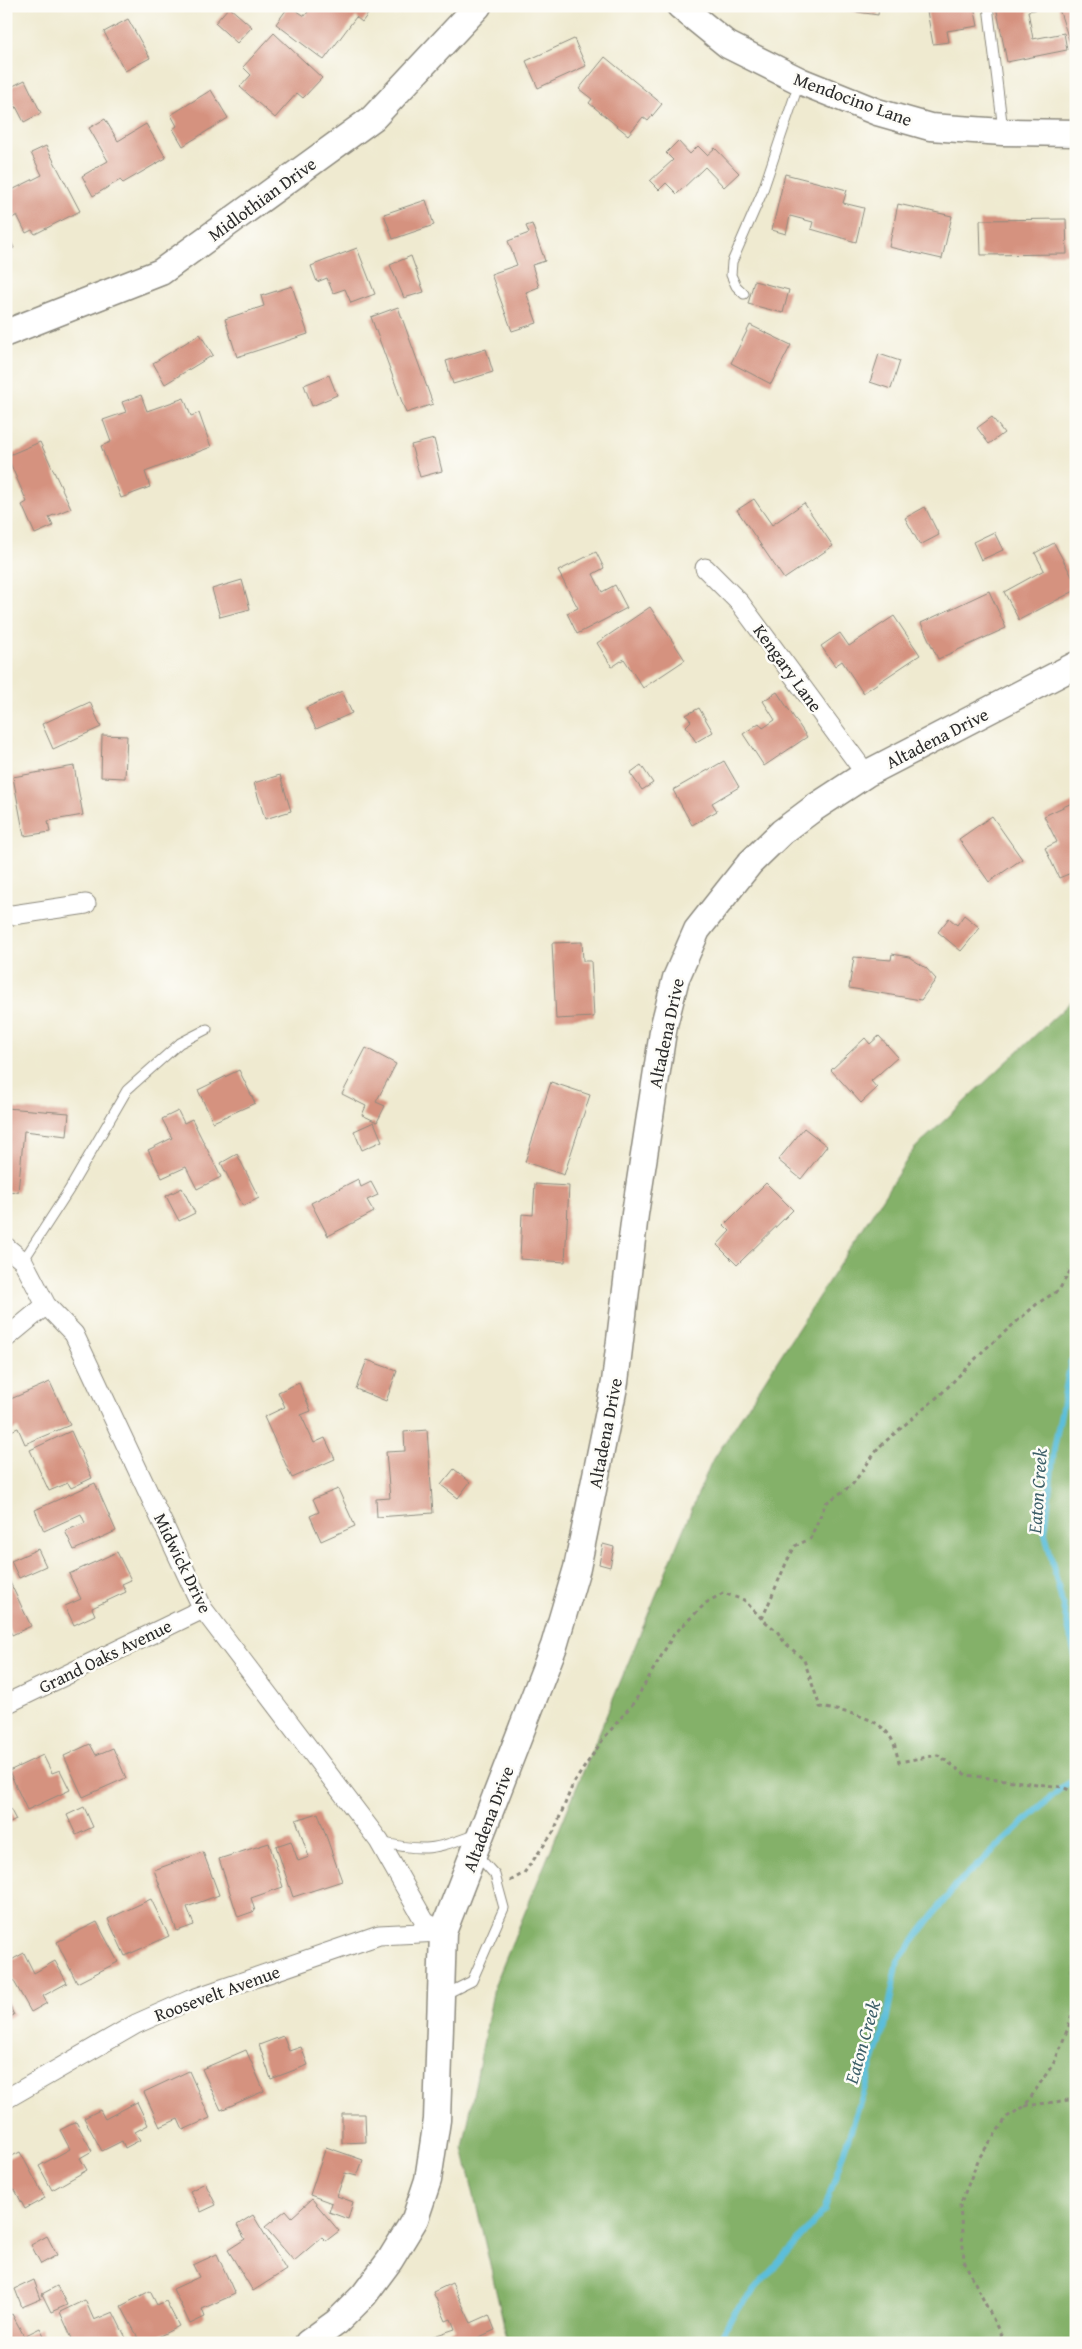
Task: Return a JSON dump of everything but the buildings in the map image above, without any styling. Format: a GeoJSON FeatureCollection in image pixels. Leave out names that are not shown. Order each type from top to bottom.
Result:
{"type":"FeatureCollection","features":[{"type":"Feature","properties":{"kind":"main road","name":"Midlothian Drive"},"geometry":{"type":"LineString","coordinates":[[6,333],[161,272],[373,118],[478,6]]}},
{"type":"Feature","properties":{"kind":"main road","name":"Mendocino Lane"},"geometry":{"type":"LineString","coordinates":[[680,6],[728,45],[800,81],[877,112],[930,127],[1003,132],[1076,133]]}},
{"type":"Feature","properties":{"kind":"main road","name":"Altadena Drive"},"geometry":{"type":"LineString","coordinates":[[308,2343],[337,2322],[364,2295],[390,2260],[415,2219],[428,2180],[437,2120],[443,1932],[554,1646],[586,1531],[615,1382],[635,1214],[664,1025],[676,978],[697,930],[750,863],[798,820],[866,774],[1076,665]]}},
{"type":"Feature","properties":{"kind":"street","name":"Kengary Lane"},"geometry":{"type":"LineString","coordinates":[[705,568],[740,603],[866,774]]}},
{"type":"Feature","properties":{"kind":"street"},"geometry":{"type":"LineString","coordinates":[[6,916],[86,904]]}},
{"type":"Feature","properties":{"kind":"street","name":"Midwick Drive"},"geometry":{"type":"LineString","coordinates":[[6,1247],[23,1261],[46,1305],[74,1334],[203,1609],[379,1841],[425,1922],[443,1932]]}},
{"type":"Feature","properties":{"kind":"street"},"geometry":{"type":"LineString","coordinates":[[6,1338],[46,1305]]}},
{"type":"Feature","properties":{"kind":"street","name":"Grand Oaks Avenue"},"geometry":{"type":"LineString","coordinates":[[6,1704],[203,1609]]}},
{"type":"Feature","properties":{"kind":"street","name":"Roosevelt Avenue"},"geometry":{"type":"LineString","coordinates":[[6,2099],[136,2024],[190,2000],[379,1935],[443,1932]]}},
{"type":"Feature","properties":{"kind":"lane"},"geometry":{"type":"LineString","coordinates":[[988,6],[1003,132]]}},
{"type":"Feature","properties":{"kind":"lane"},"geometry":{"type":"LineString","coordinates":[[744,294],[736,286],[731,275],[732,262],[762,193],[800,81]]}},
{"type":"Feature","properties":{"kind":"lane"},"geometry":{"type":"LineString","coordinates":[[23,1261],[69,1190],[127,1090],[180,1043],[207,1029]]}},
{"type":"Feature","properties":{"kind":"lane"},"geometry":{"type":"LineString","coordinates":[[379,1841],[412,1849],[430,1848],[453,1843],[479,1842],[496,1875],[504,1908],[472,1981],[440,1998]]}},
{"type":"Feature","properties":{"kind":"path"},"geometry":{"type":"LineString","coordinates":[[762,1619],[795,1546],[810,1539],[826,1503],[852,1485],[880,1446],[942,1392],[983,1351],[1038,1303],[1059,1290],[1076,1261]]}},
{"type":"Feature","properties":{"kind":"path"},"geometry":{"type":"LineString","coordinates":[[498,1887],[524,1873],[554,1831],[573,1784],[604,1738],[635,1701],[674,1634],[706,1603],[723,1593],[744,1600],[762,1619],[777,1630],[784,1642],[804,1660],[820,1707],[858,1715],[881,1727],[893,1741],[899,1762],[938,1755],[966,1775],[1062,1787],[1076,1793]]}},
{"type":"Feature","properties":{"kind":"path"},"geometry":{"type":"LineString","coordinates":[[1005,2343],[964,2261],[960,2205],[979,2158],[1007,2118],[1025,2106],[1055,2061],[1070,2024],[1076,1991]]}},
{"type":"Feature","properties":{"kind":"path"},"geometry":{"type":"LineString","coordinates":[[1025,2106],[1076,2099]]}},
{"type":"Feature","properties":{"kind":"green space"},"geometry":{"type":"Polygon","coordinates":[[[1076,997],[1076,2343],[508,2343],[463,2148],[494,1987],[710,1465],[914,1149],[1076,997]]]}},
{"type":"Feature","properties":{"kind":"waterway","name":"Eaton Creek"},"geometry":{"type":"LineString","coordinates":[[1076,1356],[1071,1361],[1054,1449],[1045,1533],[1076,1659]]}},
{"type":"Feature","properties":{"kind":"waterway","name":"Eaton Creek"},"geometry":{"type":"LineString","coordinates":[[718,2343],[733,2314],[824,2211],[885,2027],[898,1961],[957,1884],[1062,1787],[1076,1779]]}}]}
